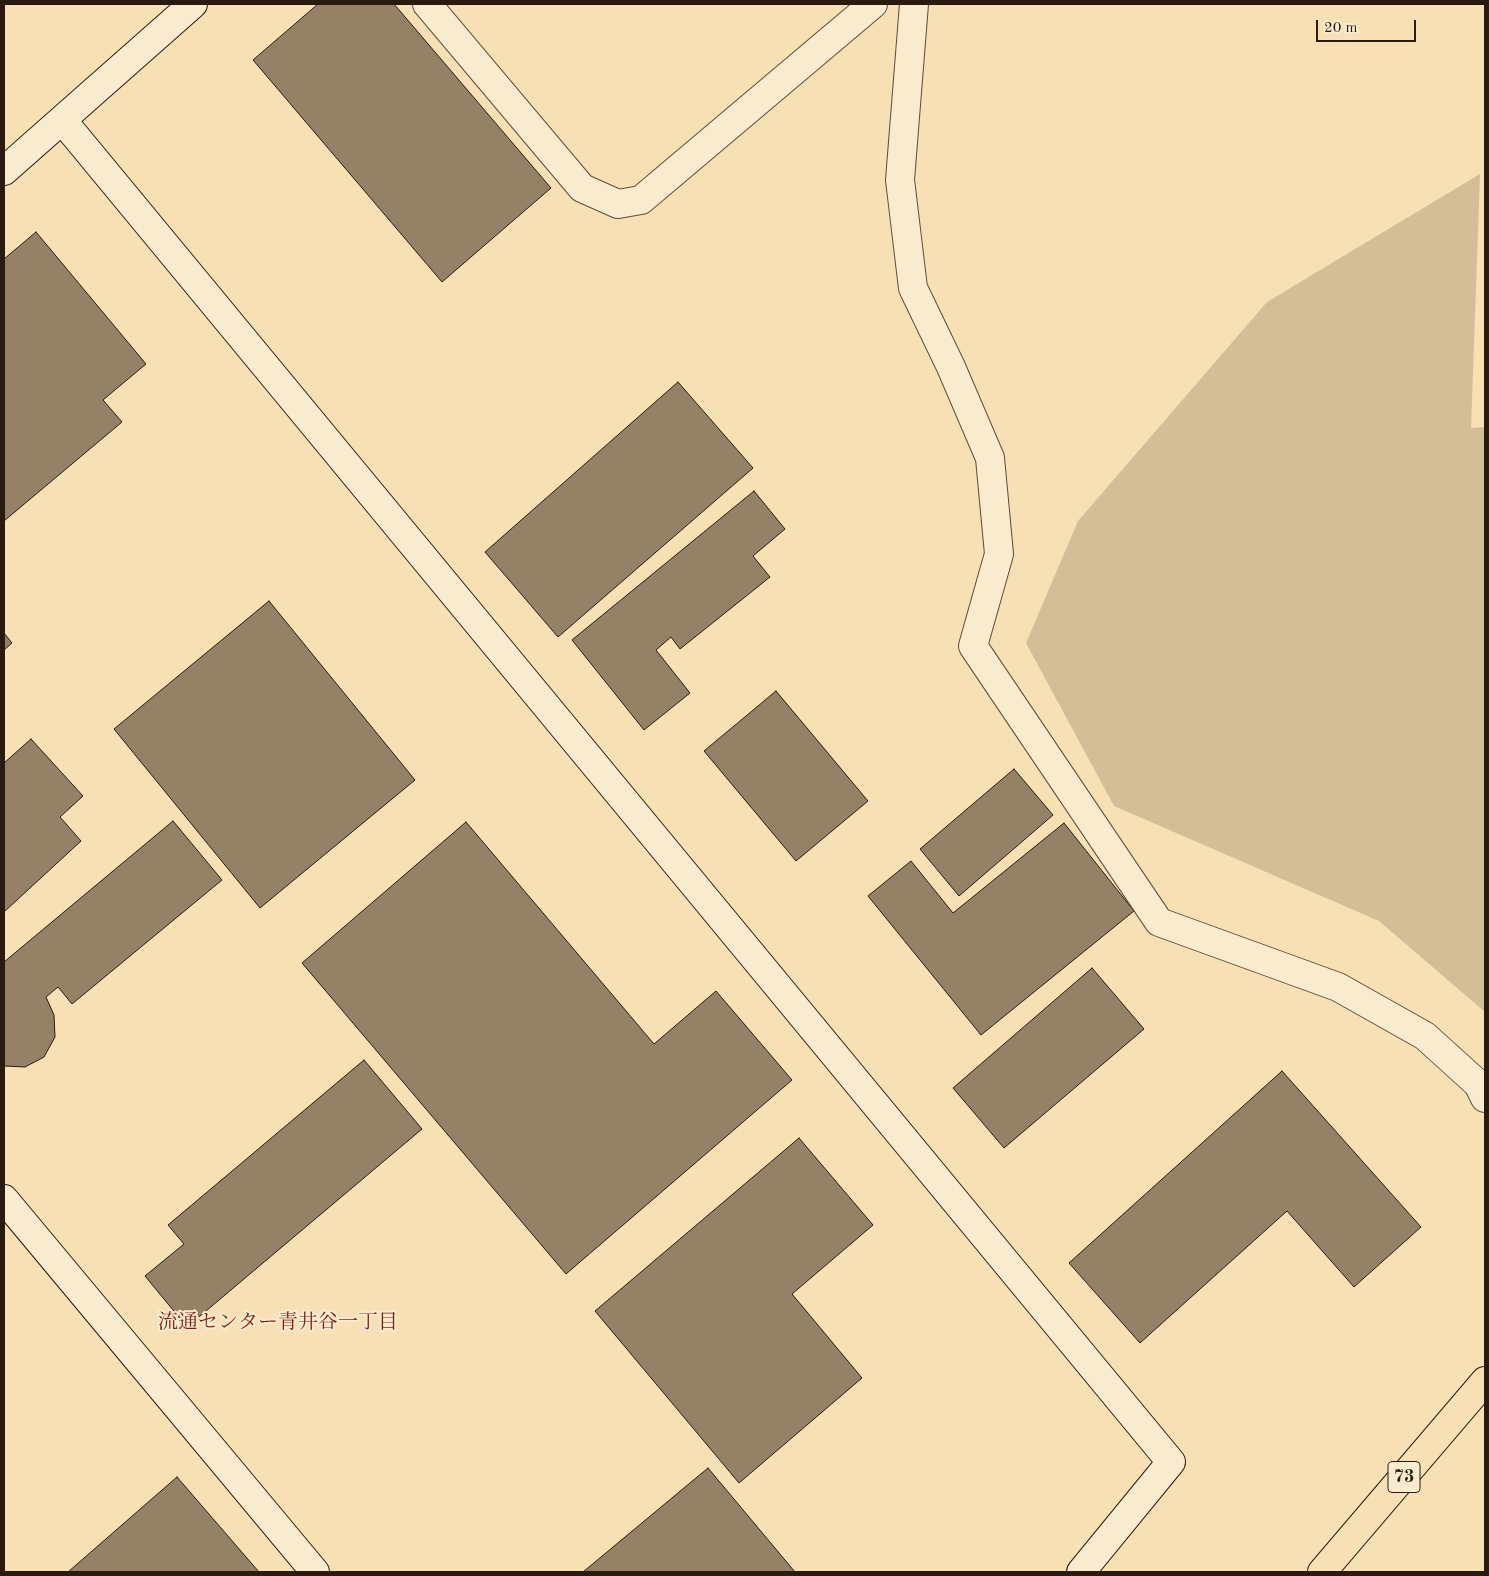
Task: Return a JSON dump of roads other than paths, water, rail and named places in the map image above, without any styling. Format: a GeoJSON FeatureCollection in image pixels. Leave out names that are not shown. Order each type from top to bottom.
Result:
{"type":"FeatureCollection","features":[{"type":"Feature","properties":{"kind":"main road","name":"73"},"geometry":{"type":"LineString","coordinates":[[1322,1572],[1485,1381]]}},
{"type":"Feature","properties":{"kind":"street"},"geometry":{"type":"LineString","coordinates":[[4,171],[193,4]]}},
{"type":"Feature","properties":{"kind":"street"},"geometry":{"type":"LineString","coordinates":[[428,4],[582,188],[618,204],[641,200],[873,4]]}},
{"type":"Feature","properties":{"kind":"street"},"geometry":{"type":"LineString","coordinates":[[914,4],[900,180],[913,288],[951,367],[990,458],[999,554],[973,646],[1159,922],[1338,987],[1425,1036],[1478,1084],[1485,1098]]}},
{"type":"Feature","properties":{"kind":"street"},"geometry":{"type":"LineString","coordinates":[[63,120],[1171,1462],[1081,1572]]}},
{"type":"Feature","properties":{"kind":"street"},"geometry":{"type":"LineString","coordinates":[[4,1199],[315,1572]]}},
{"type":"Feature","properties":{"kind":"district","name":"流通センター青井谷一丁目"},"geometry":{"type":"Point","coordinates":[278,1323]}}]}
